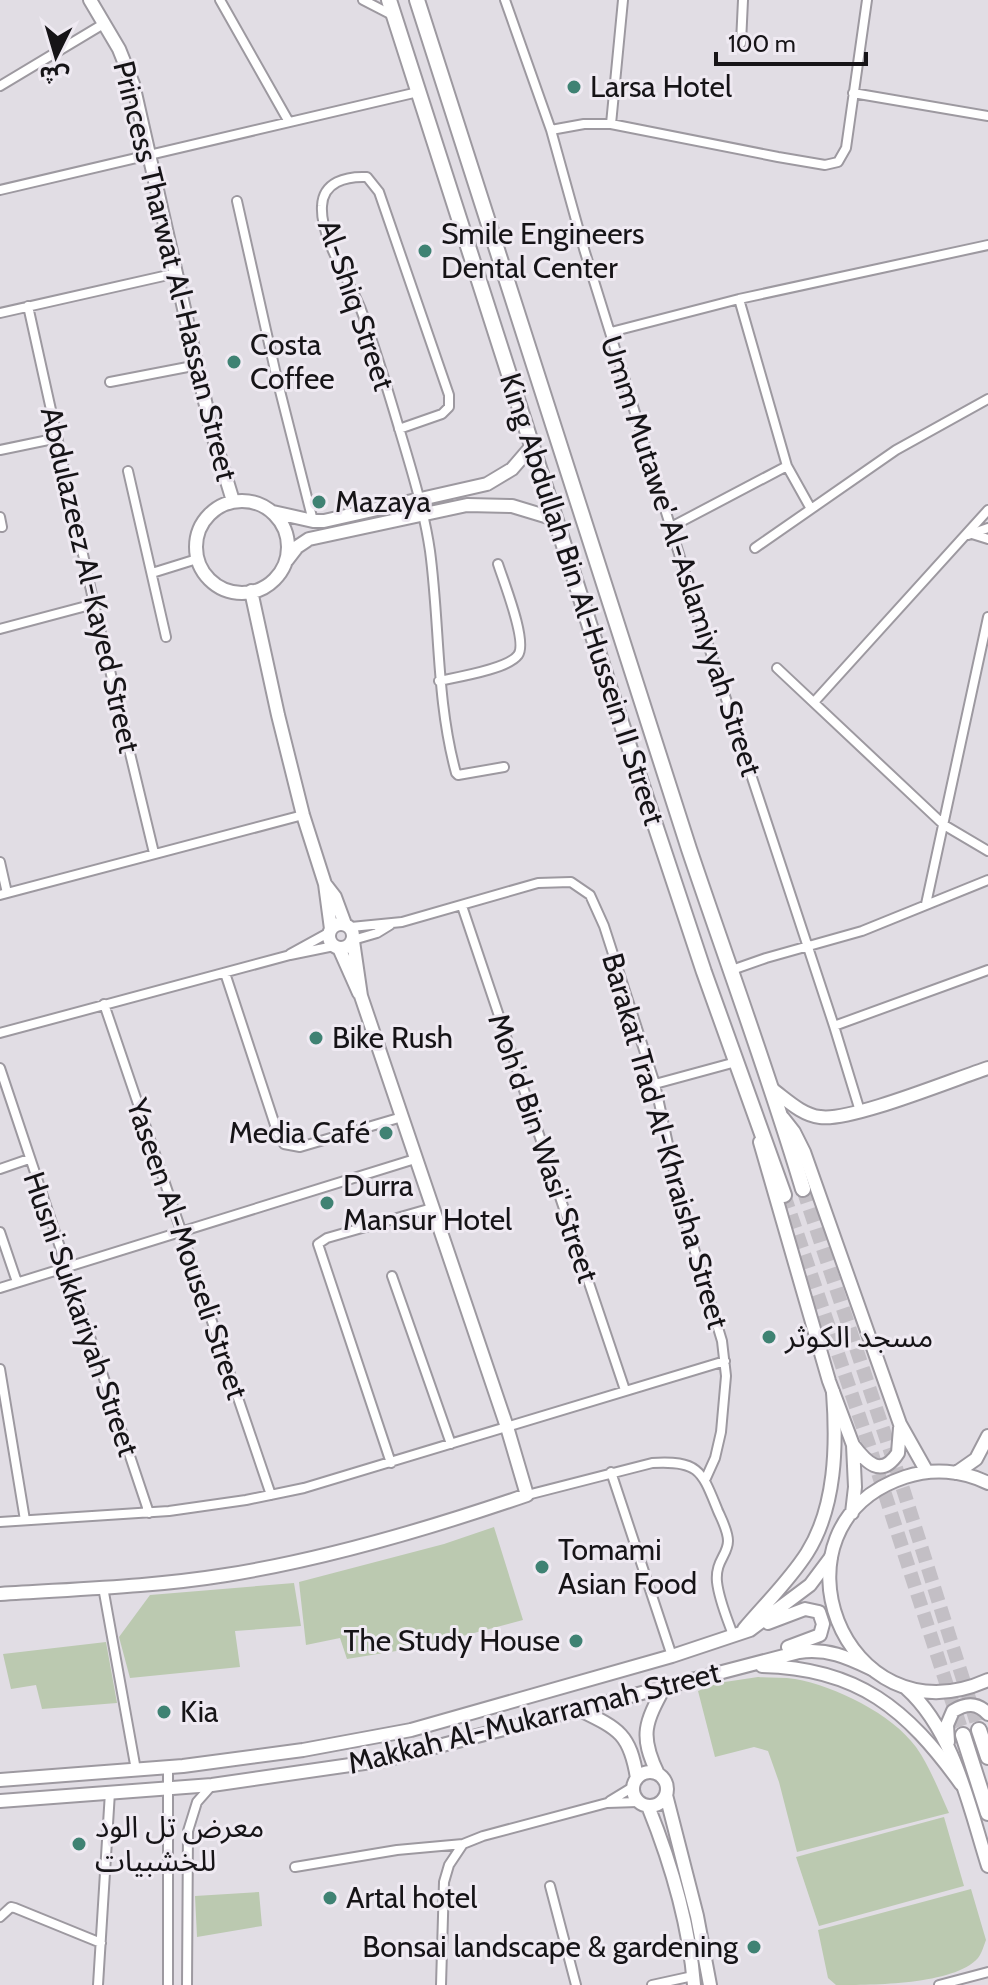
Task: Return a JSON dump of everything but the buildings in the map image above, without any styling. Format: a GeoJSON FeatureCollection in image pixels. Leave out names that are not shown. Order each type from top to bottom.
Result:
{"type":"FeatureCollection","features":[{"type":"Feature","properties":{"kind":"highway","name":"King Abdullah Bin Al-Hussein II Street"},"geometry":{"type":"LineString","coordinates":[[389,0],[531,447],[736,1062],[784,1195]]}},
{"type":"Feature","properties":{"kind":"highway","name":"King Abdullah Bin Al-Hussein II Street"},"geometry":{"type":"LineString","coordinates":[[417,0],[736,969],[803,1189]]}},
{"type":"Feature","properties":{"kind":"highway"},"geometry":{"type":"LineString","coordinates":[[979,1730],[988,1757]]}},
{"type":"Feature","properties":{"kind":"highway"},"geometry":{"type":"LineString","coordinates":[[963,1735],[988,1813]]}},
{"type":"Feature","properties":{"kind":"street","name":"Princess Tharwat Al-Hassan Street"},"geometry":{"type":"LineString","coordinates":[[90,0],[130,73],[212,432],[233,501]]}},
{"type":"Feature","properties":{"kind":"street"},"geometry":{"type":"LineString","coordinates":[[220,0],[289,122]]}},
{"type":"Feature","properties":{"kind":"street"},"geometry":{"type":"LineString","coordinates":[[363,0],[394,16]]}},
{"type":"Feature","properties":{"kind":"street","name":"Umm Mutawe' Al-Aslamiyyah Street"},"geometry":{"type":"LineString","coordinates":[[505,0],[551,130],[671,527],[860,1111]]}},
{"type":"Feature","properties":{"kind":"street"},"geometry":{"type":"LineString","coordinates":[[611,124],[623,0]]}},
{"type":"Feature","properties":{"kind":"street"},"geometry":{"type":"LineString","coordinates":[[741,43],[743,0]]}},
{"type":"Feature","properties":{"kind":"street"},"geometry":{"type":"LineString","coordinates":[[551,130],[584,124],[611,124],[763,155],[833,165],[844,155],[867,0]]}},
{"type":"Feature","properties":{"kind":"street"},"geometry":{"type":"LineString","coordinates":[[0,86],[105,23]]}},
{"type":"Feature","properties":{"kind":"street"},"geometry":{"type":"LineString","coordinates":[[0,190],[418,92]]}},
{"type":"Feature","properties":{"kind":"street"},"geometry":{"type":"LineString","coordinates":[[853,93],[988,116]]}},
{"type":"Feature","properties":{"kind":"street","name":"Al-Shiq Street"},"geometry":{"type":"LineString","coordinates":[[399,429],[442,414],[449,407],[449,395],[379,192],[367,177],[356,177],[337,181],[328,187],[324,194],[323,218],[360,307],[399,429],[430,549],[439,681],[447,740],[456,773],[463,776],[504,767]]}},
{"type":"Feature","properties":{"kind":"street"},"geometry":{"type":"LineString","coordinates":[[237,201],[313,521]]}},
{"type":"Feature","properties":{"kind":"street"},"geometry":{"type":"LineString","coordinates":[[611,332],[739,299],[988,245]]}},
{"type":"Feature","properties":{"kind":"street"},"geometry":{"type":"LineString","coordinates":[[0,313],[177,273]]}},
{"type":"Feature","properties":{"kind":"street"},"geometry":{"type":"LineString","coordinates":[[739,299],[787,466],[811,509]]}},
{"type":"Feature","properties":{"kind":"street","name":"Abdulazeez Al-Kayed Street"},"geometry":{"type":"LineString","coordinates":[[28,306],[94,604],[154,853]]}},
{"type":"Feature","properties":{"kind":"street"},"geometry":{"type":"LineString","coordinates":[[110,382],[198,365]]}},
{"type":"Feature","properties":{"kind":"street"},"geometry":{"type":"LineString","coordinates":[[755,548],[896,450],[988,399]]}},
{"type":"Feature","properties":{"kind":"street"},"geometry":{"type":"LineString","coordinates":[[0,450],[58,438]]}},
{"type":"Feature","properties":{"kind":"street"},"geometry":{"type":"LineString","coordinates":[[531,447],[512,469],[496,481],[420,507],[309,539],[297,547],[272,581],[251,591],[240,592],[218,586],[202,570],[197,559],[196,547],[203,522],[221,505],[233,501],[247,501],[273,512],[313,521],[420,507],[498,504],[521,507],[555,519]]}},
{"type":"Feature","properties":{"kind":"street"},"geometry":{"type":"LineString","coordinates":[[671,527],[787,466]]}},
{"type":"Feature","properties":{"kind":"street"},"geometry":{"type":"LineString","coordinates":[[128,471],[166,637]]}},
{"type":"Feature","properties":{"kind":"street"},"geometry":{"type":"LineString","coordinates":[[815,701],[988,510]]}},
{"type":"Feature","properties":{"kind":"street"},"geometry":{"type":"LineString","coordinates":[[273,512],[287,536],[285,563]]}},
{"type":"Feature","properties":{"kind":"street"},"geometry":{"type":"LineString","coordinates":[[0,517],[2,527]]}},
{"type":"Feature","properties":{"kind":"street"},"geometry":{"type":"LineString","coordinates":[[968,535],[988,519]]}},
{"type":"Feature","properties":{"kind":"street"},"geometry":{"type":"LineString","coordinates":[[968,535],[988,528]]}},
{"type":"Feature","properties":{"kind":"street"},"geometry":{"type":"LineString","coordinates":[[968,535],[988,539]]}},
{"type":"Feature","properties":{"kind":"street"},"geometry":{"type":"LineString","coordinates":[[152,573],[197,559]]}},
{"type":"Feature","properties":{"kind":"street"},"geometry":{"type":"LineString","coordinates":[[439,681],[505,664],[518,656],[521,647],[518,631],[498,564]]}},
{"type":"Feature","properties":{"kind":"street"},"geometry":{"type":"LineString","coordinates":[[251,591],[303,815],[325,884],[330,940],[361,996]]}},
{"type":"Feature","properties":{"kind":"street"},"geometry":{"type":"LineString","coordinates":[[0,629],[94,604]]}},
{"type":"Feature","properties":{"kind":"street"},"geometry":{"type":"LineString","coordinates":[[926,904],[988,617]]}},
{"type":"Feature","properties":{"kind":"street"},"geometry":{"type":"LineString","coordinates":[[777,668],[944,825],[988,851]]}},
{"type":"Feature","properties":{"kind":"street"},"geometry":{"type":"LineString","coordinates":[[0,862],[4,894],[303,815]]}},
{"type":"Feature","properties":{"kind":"street"},"geometry":{"type":"LineString","coordinates":[[736,969],[862,931],[988,880]]}},
{"type":"Feature","properties":{"kind":"street","name":"Barakat Trad Al-Khraisha Street"},"geometry":{"type":"LineString","coordinates":[[350,933],[377,933],[390,925],[538,883],[571,882],[582,888],[596,905],[655,1084],[682,1209],[722,1341],[725,1361],[721,1432],[706,1478]]}},
{"type":"Feature","properties":{"kind":"street"},"geometry":{"type":"LineString","coordinates":[[325,884],[335,897],[350,933],[361,996],[507,1427],[527,1495]]}},
{"type":"Feature","properties":{"kind":"street","name":"Moh'd Bin Wasi' Street"},"geometry":{"type":"LineString","coordinates":[[462,906],[625,1390]]}},
{"type":"Feature","properties":{"kind":"street"},"geometry":{"type":"LineString","coordinates":[[290,955],[339,923],[350,933]]}},
{"type":"Feature","properties":{"kind":"street"},"geometry":{"type":"LineString","coordinates":[[0,1033],[290,955],[347,947],[350,933]]}},
{"type":"Feature","properties":{"kind":"street"},"geometry":{"type":"LineString","coordinates":[[834,1026],[988,970]]}},
{"type":"Feature","properties":{"kind":"street"},"geometry":{"type":"LineString","coordinates":[[225,973],[284,1144],[300,1147],[402,1117]]}},
{"type":"Feature","properties":{"kind":"street","name":"Yaseen Al-Mouseli Street"},"geometry":{"type":"LineString","coordinates":[[104,1004],[271,1495]]}},
{"type":"Feature","properties":{"kind":"street"},"geometry":{"type":"LineString","coordinates":[[655,1084],[736,1062]]}},
{"type":"Feature","properties":{"kind":"street","name":"Husni Sukkariyah Street"},"geometry":{"type":"LineString","coordinates":[[0,1068],[149,1513]]}},
{"type":"Feature","properties":{"kind":"street"},"geometry":{"type":"LineString","coordinates":[[772,1089],[808,1114],[826,1118],[860,1111],[988,1068]]}},
{"type":"Feature","properties":{"kind":"street"},"geometry":{"type":"LineString","coordinates":[[781,1115],[804,1152],[900,1424],[927,1472]]}},
{"type":"Feature","properties":{"kind":"street"},"geometry":{"type":"LineString","coordinates":[[758,1123],[764,1161],[833,1392],[853,1445],[868,1463],[888,1464],[898,1453],[900,1424]]}},
{"type":"Feature","properties":{"kind":"street"},"geometry":{"type":"LineString","coordinates":[[0,1169],[29,1159]]}},
{"type":"Feature","properties":{"kind":"street"},"geometry":{"type":"LineString","coordinates":[[0,1288],[415,1159]]}},
{"type":"Feature","properties":{"kind":"street"},"geometry":{"type":"LineString","coordinates":[[391,1463],[318,1244],[327,1238],[432,1208]]}},
{"type":"Feature","properties":{"kind":"street"},"geometry":{"type":"LineString","coordinates":[[0,1232],[17,1282]]}},
{"type":"Feature","properties":{"kind":"street"},"geometry":{"type":"LineString","coordinates":[[392,1276],[451,1444]]}},
{"type":"Feature","properties":{"kind":"street","name":"Barakat Trad Al-Khraisha Street"},"geometry":{"type":"LineString","coordinates":[[0,1522],[149,1513],[271,1495],[344,1478],[725,1361]]}},
{"type":"Feature","properties":{"kind":"street"},"geometry":{"type":"LineString","coordinates":[[0,1369],[25,1520]]}},
{"type":"Feature","properties":{"kind":"street"},"geometry":{"type":"LineString","coordinates":[[741,1633],[796,1569],[815,1540],[832,1476],[836,1427],[833,1392]]}},
{"type":"Feature","properties":{"kind":"street"},"geometry":{"type":"LineString","coordinates":[[956,1473],[976,1459],[988,1436]]}},
{"type":"Feature","properties":{"kind":"street"},"geometry":{"type":"LineString","coordinates":[[853,1445],[853,1512],[831,1557],[828,1578],[835,1619],[857,1655],[872,1669]]}},
{"type":"Feature","properties":{"kind":"street"},"geometry":{"type":"LineString","coordinates":[[0,1594],[224,1576],[416,1530],[611,1472],[668,1462],[695,1468],[706,1478],[728,1535],[727,1546],[717,1566],[717,1580],[741,1633]]}},
{"type":"Feature","properties":{"kind":"street"},"geometry":{"type":"LineString","coordinates":[[611,1472],[672,1656]]}},
{"type":"Feature","properties":{"kind":"street"},"geometry":{"type":"LineString","coordinates":[[846,1522],[856,1509],[896,1480],[927,1472],[956,1473],[988,1483]]}},
{"type":"Feature","properties":{"kind":"street","name":"Makkah Al-Mukarramah Street"},"geometry":{"type":"LineString","coordinates":[[0,1780],[168,1767],[287,1752],[411,1730],[672,1656],[741,1633],[810,1585],[831,1557]]}},
{"type":"Feature","properties":{"kind":"street"},"geometry":{"type":"LineString","coordinates":[[103,1587],[136,1770]]}},
{"type":"Feature","properties":{"kind":"street"},"geometry":{"type":"LineString","coordinates":[[706,1675],[812,1640],[822,1633],[823,1624],[819,1612],[805,1609],[741,1633]]}},
{"type":"Feature","properties":{"kind":"street","name":"Makkah Al-Mukarramah Street"},"geometry":{"type":"LineString","coordinates":[[0,1801],[212,1785],[414,1754],[706,1675],[814,1650],[844,1656],[903,1685]]}},
{"type":"Feature","properties":{"kind":"street"},"geometry":{"type":"LineString","coordinates":[[747,1666],[808,1670],[839,1677],[868,1692],[898,1711],[961,1784]]}},
{"type":"Feature","properties":{"kind":"street"},"geometry":{"type":"LineString","coordinates":[[903,1685],[937,1691],[970,1687],[988,1680]]}},
{"type":"Feature","properties":{"kind":"street"},"geometry":{"type":"LineString","coordinates":[[903,1685],[917,1698],[950,1751]]}},
{"type":"Feature","properties":{"kind":"street"},"geometry":{"type":"LineString","coordinates":[[665,1686],[647,1718],[645,1729],[650,1757],[666,1783],[666,1795],[697,1916],[710,1985]]}},
{"type":"Feature","properties":{"kind":"street"},"geometry":{"type":"LineString","coordinates":[[988,1714],[971,1704],[953,1711],[947,1725],[950,1751],[988,1866]]}},
{"type":"Feature","properties":{"kind":"street"},"geometry":{"type":"LineString","coordinates":[[580,1710],[611,1725],[624,1736],[631,1748],[635,1782],[665,1848],[680,1902],[693,1980],[652,1985]]}},
{"type":"Feature","properties":{"kind":"street"},"geometry":{"type":"LineString","coordinates":[[168,1767],[168,1985]]}},
{"type":"Feature","properties":{"kind":"street"},"geometry":{"type":"LineString","coordinates":[[607,1803],[647,1772],[658,1774]]}},
{"type":"Feature","properties":{"kind":"street"},"geometry":{"type":"LineString","coordinates":[[187,1985],[188,1831],[197,1802],[212,1785]]}},
{"type":"Feature","properties":{"kind":"street"},"geometry":{"type":"LineString","coordinates":[[98,1985],[110,1792]]}},
{"type":"Feature","properties":{"kind":"street"},"geometry":{"type":"LineString","coordinates":[[295,1867],[397,1850],[463,1844],[607,1803],[659,1804],[666,1795]]}},
{"type":"Feature","properties":{"kind":"street"},"geometry":{"type":"LineString","coordinates":[[441,1985],[444,1882],[449,1865],[463,1844]]}},
{"type":"Feature","properties":{"kind":"street"},"geometry":{"type":"LineString","coordinates":[[550,1886],[576,1985]]}},
{"type":"Feature","properties":{"kind":"street"},"geometry":{"type":"LineString","coordinates":[[0,1917],[11,1907],[15,1908],[101,1943]]}},
{"type":"Feature","properties":{"kind":"street"},"geometry":{"type":"LineString","coordinates":[[939,1985],[988,1972]]}},
{"type":"Feature","properties":{"kind":"street"},"geometry":{"type":"LineString","coordinates":[[951,1983],[974,1985]]}},
{"type":"Feature","properties":{"kind":"green space"},"geometry":{"type":"Polygon","coordinates":[[[494,1527],[523,1620],[421,1647],[347,1659],[340,1638],[306,1645],[299,1582],[444,1544],[494,1527]]]}},
{"type":"Feature","properties":{"kind":"green space"},"geometry":{"type":"Polygon","coordinates":[[[294,1583],[301,1626],[235,1631],[240,1667],[130,1678],[119,1637],[150,1595],[294,1583]]]}},
{"type":"Feature","properties":{"kind":"green space"},"geometry":{"type":"Polygon","coordinates":[[[106,1642],[117,1703],[42,1709],[36,1685],[11,1689],[3,1654],[106,1642]]]}},
{"type":"Feature","properties":{"kind":"green space"},"geometry":{"type":"Polygon","coordinates":[[[758,1677],[790,1678],[827,1688],[862,1703],[893,1723],[916,1747],[949,1813],[797,1852],[768,1751],[754,1747],[715,1757],[698,1691],[718,1683],[758,1677]]]}},
{"type":"Feature","properties":{"kind":"green space"},"geometry":{"type":"Polygon","coordinates":[[[944,1817],[964,1886],[819,1926],[796,1857],[944,1817]]]}},
{"type":"Feature","properties":{"kind":"green space"},"geometry":{"type":"Polygon","coordinates":[[[971,1889],[986,1940],[978,1958],[966,1967],[951,1974],[890,1984],[836,1985],[828,1978],[818,1930],[971,1889]]]}},
{"type":"Feature","properties":{"kind":"green space"},"geometry":{"type":"Polygon","coordinates":[[[259,1892],[262,1926],[197,1937],[195,1896],[259,1892]]]}},
{"type":"Feature","properties":{"kind":"tunnel"},"geometry":{"type":"LineString","coordinates":[[803,1189],[979,1730]]}},
{"type":"Feature","properties":{"kind":"tunnel"},"geometry":{"type":"LineString","coordinates":[[784,1195],[963,1735]]}},
{"type":"Feature","properties":{"kind":"place","name":"Larsa Hotel"},"geometry":{"type":"Point","coordinates":[574,87]}},
{"type":"Feature","properties":{"kind":"place","name":"Smile Engineers Dental Center"},"geometry":{"type":"Point","coordinates":[425,251]}},
{"type":"Feature","properties":{"kind":"place","name":"Costa Coffee"},"geometry":{"type":"Point","coordinates":[234,362]}},
{"type":"Feature","properties":{"kind":"place","name":"Mazaya"},"geometry":{"type":"Point","coordinates":[319,502]}},
{"type":"Feature","properties":{"kind":"place","name":"Bike Rush"},"geometry":{"type":"Point","coordinates":[316,1038]}},
{"type":"Feature","properties":{"kind":"place","name":"Media Café"},"geometry":{"type":"Point","coordinates":[386,1133]}},
{"type":"Feature","properties":{"kind":"place","name":"Durra Mansur Hotel"},"geometry":{"type":"Point","coordinates":[327,1203]}},
{"type":"Feature","properties":{"kind":"place","name":"مسجد الكوثر"},"geometry":{"type":"Point","coordinates":[769,1337]}},
{"type":"Feature","properties":{"kind":"place","name":"Tomami Asian Food"},"geometry":{"type":"Point","coordinates":[542,1567]}},
{"type":"Feature","properties":{"kind":"place","name":"The Study House"},"geometry":{"type":"Point","coordinates":[576,1641]}},
{"type":"Feature","properties":{"kind":"place","name":"Kia"},"geometry":{"type":"Point","coordinates":[164,1712]}},
{"type":"Feature","properties":{"kind":"place","name":"معرض تل الود للخشبيات"},"geometry":{"type":"Point","coordinates":[79,1844]}},
{"type":"Feature","properties":{"kind":"place","name":"Artal hotel"},"geometry":{"type":"Point","coordinates":[330,1898]}},
{"type":"Feature","properties":{"kind":"place","name":"Bonsai landscape & gardening"},"geometry":{"type":"Point","coordinates":[754,1947]}}]}
